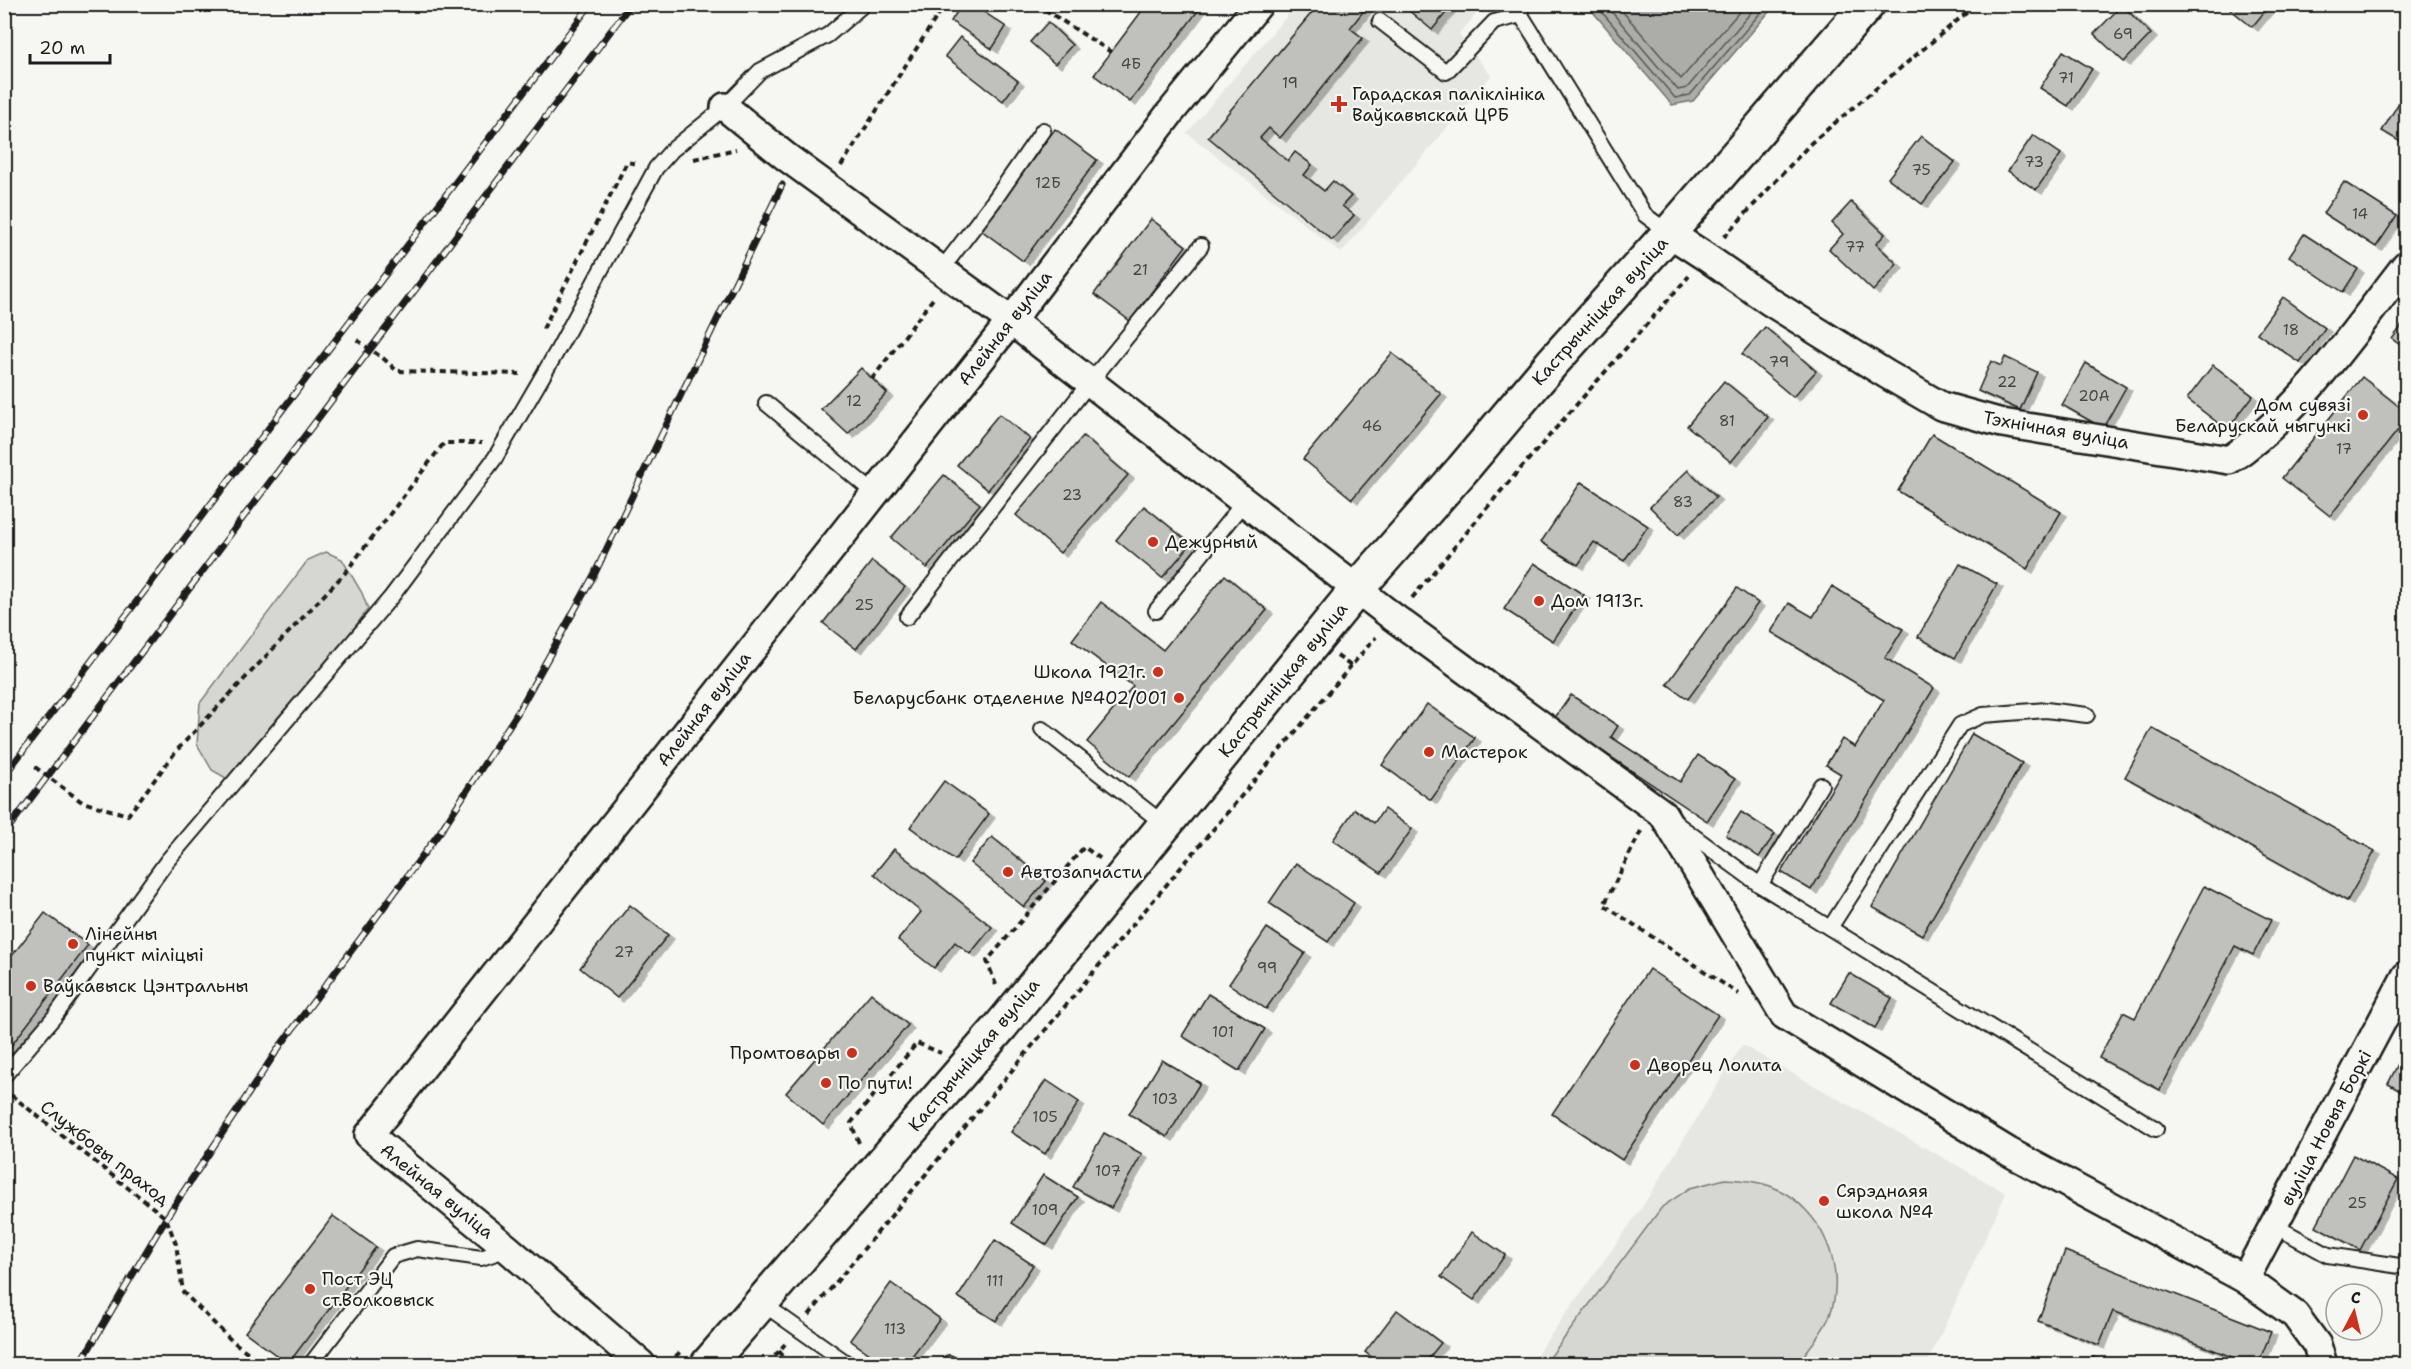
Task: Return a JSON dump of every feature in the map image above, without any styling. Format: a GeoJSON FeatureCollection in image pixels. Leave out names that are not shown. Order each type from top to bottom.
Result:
{"type":"FeatureCollection","features":[{"type":"Feature","properties":{"kind":"main road","name":"Кастрычніцкая вуліца"},"geometry":{"type":"LineString","coordinates":[[696,1356],[762,1303],[1001,1026],[1357,589],[1552,363],[1669,233],[1861,7]]}},
{"type":"Feature","properties":{"kind":"street","name":"Алейная вуліца"},"geometry":{"type":"LineString","coordinates":[[641,1365],[508,1249],[369,1135],[1011,321],[1170,113],[1259,4]]}},
{"type":"Feature","properties":{"kind":"street"},"geometry":{"type":"LineString","coordinates":[[725,107],[785,156],[1011,321],[1393,617],[1663,813],[1784,1014],[2009,1152],[2245,1279],[2295,1315],[2317,1345],[2323,1365]]}},
{"type":"Feature","properties":{"kind":"street","name":"Тэхнічная вуліца"},"geometry":{"type":"LineString","coordinates":[[1669,233],[1707,256],[1769,301],[1941,406],[2002,423],[2229,460],[2255,443],[2289,412],[2406,265]]}},
{"type":"Feature","properties":{"kind":"street","name":"вуліца Новыя Боркі"},"geometry":{"type":"LineString","coordinates":[[2245,1279],[2406,976]]}},
{"type":"Feature","properties":{"kind":"lane"},"geometry":{"type":"LineString","coordinates":[[4,1076],[56,1016],[167,861],[392,596],[495,458],[556,353],[656,168],[672,150],[725,107],[760,71],[828,35],[864,4]]}},
{"type":"Feature","properties":{"kind":"lane"},"geometry":{"type":"LineString","coordinates":[[1380,21],[1446,72],[1494,22],[1521,10],[1645,215],[1669,233]]}},
{"type":"Feature","properties":{"kind":"lane"},"geometry":{"type":"LineString","coordinates":[[945,273],[1043,130]]}},
{"type":"Feature","properties":{"kind":"lane"},"geometry":{"type":"LineString","coordinates":[[907,617],[1090,382],[1201,246]]}},
{"type":"Feature","properties":{"kind":"lane"},"geometry":{"type":"LineString","coordinates":[[766,403],[874,493]]}},
{"type":"Feature","properties":{"kind":"lane"},"geometry":{"type":"LineString","coordinates":[[1156,611],[1244,502]]}},
{"type":"Feature","properties":{"kind":"lane"},"geometry":{"type":"LineString","coordinates":[[1830,928],[1960,725],[1983,715],[2014,712],[2046,710],[2087,715]]}},
{"type":"Feature","properties":{"kind":"lane"},"geometry":{"type":"LineString","coordinates":[[1042,729],[1164,824]]}},
{"type":"Feature","properties":{"kind":"lane"},"geometry":{"type":"LineString","coordinates":[[1760,885],[1821,785]]}},
{"type":"Feature","properties":{"kind":"lane"},"geometry":{"type":"LineString","coordinates":[[1663,813],[1760,885],[2156,1129]]}},
{"type":"Feature","properties":{"kind":"lane"},"geometry":{"type":"LineString","coordinates":[[2273,1225],[2328,1256],[2406,1267]]}},
{"type":"Feature","properties":{"kind":"lane"},"geometry":{"type":"LineString","coordinates":[[311,1365],[393,1256],[417,1249],[481,1258],[508,1249]]}},
{"type":"Feature","properties":{"kind":"lane"},"geometry":{"type":"LineString","coordinates":[[762,1303],[848,1365]]}},
{"type":"Feature","properties":{"kind":"path"},"geometry":{"type":"LineString","coordinates":[[828,187],[945,4]]}},
{"type":"Feature","properties":{"kind":"path"},"geometry":{"type":"LineString","coordinates":[[1036,4],[1111,52]]}},
{"type":"Feature","properties":{"kind":"path"},"geometry":{"type":"LineString","coordinates":[[1393,617],[1707,256],[1810,143],[1977,4]]}},
{"type":"Feature","properties":{"kind":"path"},"geometry":{"type":"LineString","coordinates":[[872,379],[945,273]]}},
{"type":"Feature","properties":{"kind":"path"},"geometry":{"type":"LineString","coordinates":[[357,340],[384,358],[397,371],[521,374]]}},
{"type":"Feature","properties":{"kind":"path"},"geometry":{"type":"LineString","coordinates":[[768,1365],[1122,937],[1351,666]]}},
{"type":"Feature","properties":{"kind":"path"},"geometry":{"type":"LineString","coordinates":[[990,993],[997,984],[987,961],[1084,847],[1106,862]]}},
{"type":"Feature","properties":{"kind":"path"},"geometry":{"type":"LineString","coordinates":[[861,1147],[851,1123],[917,1043],[942,1054],[949,1045]]}},
{"type":"Feature","properties":{"kind":"path","name":"Службовы праход"},"geometry":{"type":"LineString","coordinates":[[4,1093],[13,1096],[166,1218],[176,1244],[183,1292],[232,1341],[264,1365]]}},
{"type":"Feature","properties":{"kind":"path"},"geometry":{"type":"LineString","coordinates":[[779,1351],[789,1365]]}},
{"type":"Feature","properties":{"kind":"path"},"geometry":{"type":"LineString","coordinates":[[668,1365],[696,1356]]}},
{"type":"Feature","properties":{"kind":"shaded area","name":"Гарадская паліклініка Ваўкавыскай ЦРБ"},"geometry":{"type":"Polygon","coordinates":[[[1472,4],[1479,11],[1459,34],[1491,76],[1341,253],[1187,133],[1296,5],[1472,4]]]}},
{"type":"Feature","properties":{"kind":"shaded area"},"geometry":{"type":"Polygon","coordinates":[[[326,552],[342,559],[362,593],[368,609],[248,776],[231,781],[212,770],[197,744],[200,703],[308,560],[326,552]]]}},
{"type":"Feature","properties":{"kind":"shaded area","name":"Сярэднаяя школа №4"},"geometry":{"type":"Polygon","coordinates":[[[1742,1045],[2006,1193],[1927,1364],[1530,1364],[1641,1209],[1742,1045]]]}},
{"type":"Feature","properties":{"kind":"shaded area"},"geometry":{"type":"Polygon","coordinates":[[[1725,1179],[1763,1184],[1792,1198],[1818,1225],[1826,1241],[1835,1278],[1830,1315],[1815,1341],[1797,1364],[1545,1364],[1662,1207],[1690,1188],[1725,1179]]]}},
{"type":"Feature","properties":{"kind":"water"},"geometry":{"type":"Polygon","coordinates":[[[1587,5],[1775,5],[1693,101],[1672,105],[1587,5]]]}},
{"type":"Feature","properties":{"kind":"building"},"geometry":{"type":"Polygon","coordinates":[[[962,4],[972,4],[1006,27],[992,49],[951,21],[962,4]]]}},
{"type":"Feature","properties":{"kind":"building"},"geometry":{"type":"Polygon","coordinates":[[[1147,4],[1203,4],[1130,102],[1094,75],[1147,4]]]}},
{"type":"Feature","properties":{"kind":"building"},"geometry":{"type":"Polygon","coordinates":[[[1319,4],[1369,4],[1350,28],[1363,38],[1280,138],[1269,128],[1260,138],[1288,161],[1295,152],[1312,165],[1304,175],[1324,191],[1333,181],[1351,196],[1342,206],[1354,215],[1332,240],[1208,137],[1319,4]]]}},
{"type":"Feature","properties":{"kind":"building"},"geometry":{"type":"Polygon","coordinates":[[[1401,4],[1444,4],[1449,9],[1432,30],[1401,4]]]}},
{"type":"Feature","properties":{"kind":"building"},"geometry":{"type":"Polygon","coordinates":[[[2224,4],[2271,4],[2252,27],[2224,4]]]}},
{"type":"Feature","properties":{"kind":"building"},"geometry":{"type":"Polygon","coordinates":[[[2122,5],[2151,34],[2124,62],[2094,34],[2122,5]]]}},
{"type":"Feature","properties":{"kind":"building"},"geometry":{"type":"Polygon","coordinates":[[[1048,22],[1072,45],[1055,64],[1030,42],[1048,22]]]}},
{"type":"Feature","properties":{"kind":"building"},"geometry":{"type":"Polygon","coordinates":[[[960,37],[1018,81],[1003,101],[945,56],[960,37]]]}},
{"type":"Feature","properties":{"kind":"building"},"geometry":{"type":"Polygon","coordinates":[[[2063,51],[2092,69],[2068,106],[2040,88],[2063,51]]]}},
{"type":"Feature","properties":{"kind":"building"},"geometry":{"type":"Polygon","coordinates":[[[2404,94],[2406,95],[2406,145],[2382,131],[2404,94]]]}},
{"type":"Feature","properties":{"kind":"building"},"geometry":{"type":"Polygon","coordinates":[[[1055,129],[1097,160],[1023,261],[981,230],[1055,129]]]}},
{"type":"Feature","properties":{"kind":"building"},"geometry":{"type":"Polygon","coordinates":[[[2033,135],[2061,154],[2036,190],[2008,171],[2033,135]]]}},
{"type":"Feature","properties":{"kind":"building"},"geometry":{"type":"Polygon","coordinates":[[[1921,136],[1955,162],[1922,204],[1888,178],[1921,136]]]}},
{"type":"Feature","properties":{"kind":"building"},"geometry":{"type":"Polygon","coordinates":[[[2344,182],[2397,216],[2376,247],[2323,213],[2344,182]]]}},
{"type":"Feature","properties":{"kind":"building"},"geometry":{"type":"Polygon","coordinates":[[[1851,202],[1885,234],[1876,244],[1897,264],[1873,291],[1829,249],[1843,234],[1832,223],[1851,202]]]}},
{"type":"Feature","properties":{"kind":"building"},"geometry":{"type":"Polygon","coordinates":[[[1151,219],[1186,246],[1130,321],[1094,294],[1151,219]]]}},
{"type":"Feature","properties":{"kind":"building"},"geometry":{"type":"Polygon","coordinates":[[[2304,234],[2358,269],[2343,292],[2289,256],[2304,234]]]}},
{"type":"Feature","properties":{"kind":"building"},"geometry":{"type":"Polygon","coordinates":[[[2283,297],[2325,328],[2300,363],[2257,333],[2283,297]]]}},
{"type":"Feature","properties":{"kind":"building"},"geometry":{"type":"Polygon","coordinates":[[[2406,320],[2406,349],[2392,339],[2406,320]]]}},
{"type":"Feature","properties":{"kind":"building"},"geometry":{"type":"Polygon","coordinates":[[[1765,327],[1816,371],[1793,397],[1742,354],[1765,327]]]}},
{"type":"Feature","properties":{"kind":"building"},"geometry":{"type":"Polygon","coordinates":[[[1392,353],[1441,394],[1352,499],[1303,459],[1392,353]]]}},
{"type":"Feature","properties":{"kind":"building"},"geometry":{"type":"Polygon","coordinates":[[[2005,357],[2037,372],[2020,410],[1978,391],[1991,361],[2001,366],[2005,357]]]}},
{"type":"Feature","properties":{"kind":"building"},"geometry":{"type":"Polygon","coordinates":[[[2086,363],[2126,387],[2103,428],[2062,405],[2086,363]]]}},
{"type":"Feature","properties":{"kind":"building"},"geometry":{"type":"Polygon","coordinates":[[[2213,365],[2253,396],[2227,430],[2187,399],[2213,365]]]}},
{"type":"Feature","properties":{"kind":"building"},"geometry":{"type":"Polygon","coordinates":[[[861,368],[887,393],[848,434],[821,409],[861,368]]]}},
{"type":"Feature","properties":{"kind":"building"},"geometry":{"type":"Polygon","coordinates":[[[2362,377],[2406,412],[2406,420],[2330,516],[2282,478],[2362,377]]]}},
{"type":"Feature","properties":{"kind":"building"},"geometry":{"type":"Polygon","coordinates":[[[1724,381],[1768,417],[1731,462],[1687,426],[1724,381]]]}},
{"type":"Feature","properties":{"kind":"building"},"geometry":{"type":"Polygon","coordinates":[[[999,414],[1030,439],[988,490],[957,465],[999,414]]]}},
{"type":"Feature","properties":{"kind":"building"},"geometry":{"type":"Polygon","coordinates":[[[1932,434],[2061,512],[2027,569],[1898,491],[1932,434]]]}},
{"type":"Feature","properties":{"kind":"building"},"geometry":{"type":"Polygon","coordinates":[[[1083,436],[1128,475],[1060,553],[1016,515],[1083,436]]]}},
{"type":"Feature","properties":{"kind":"building"},"geometry":{"type":"Polygon","coordinates":[[[1688,470],[1716,497],[1678,535],[1650,507],[1688,470]]]}},
{"type":"Feature","properties":{"kind":"building"},"geometry":{"type":"Polygon","coordinates":[[[944,475],[980,504],[927,568],[891,538],[944,475]]]}},
{"type":"Feature","properties":{"kind":"building"},"geometry":{"type":"Polygon","coordinates":[[[1581,482],[1648,526],[1624,561],[1594,542],[1578,565],[1541,542],[1581,482]]]}},
{"type":"Feature","properties":{"kind":"building","name":"Дежурный"},"geometry":{"type":"Polygon","coordinates":[[[1144,506],[1191,544],[1162,578],[1116,540],[1144,506]]]}},
{"type":"Feature","properties":{"kind":"building"},"geometry":{"type":"Polygon","coordinates":[[[872,561],[905,587],[856,649],[823,623],[872,561]]]}},
{"type":"Feature","properties":{"kind":"building"},"geometry":{"type":"Polygon","coordinates":[[[1534,563],[1584,595],[1553,641],[1504,609],[1534,563]]]}},
{"type":"Feature","properties":{"kind":"building"},"geometry":{"type":"Polygon","coordinates":[[[1960,564],[1997,584],[1955,658],[1918,637],[1960,564]]]}},
{"type":"Feature","properties":{"kind":"building"},"geometry":{"type":"Polygon","coordinates":[[[1225,575],[1267,610],[1129,777],[1087,742],[1133,686],[1072,640],[1101,602],[1163,650],[1225,575]]]}},
{"type":"Feature","properties":{"kind":"building"},"geometry":{"type":"Polygon","coordinates":[[[1832,586],[1903,629],[1885,658],[1934,688],[1811,890],[1781,872],[1841,774],[1826,765],[1842,739],[1855,747],[1884,700],[1771,632],[1789,603],[1813,617],[1832,586]]]}},
{"type":"Feature","properties":{"kind":"building"},"geometry":{"type":"Polygon","coordinates":[[[1737,588],[1758,603],[1688,699],[1667,684],[1737,588]]]}},
{"type":"Feature","properties":{"kind":"building"},"geometry":{"type":"Polygon","coordinates":[[[1571,695],[1618,726],[1611,737],[1680,782],[1698,755],[1735,779],[1707,821],[1554,719],[1571,695]]]}},
{"type":"Feature","properties":{"kind":"building","name":"Мастерок"},"geometry":{"type":"Polygon","coordinates":[[[1427,704],[1475,738],[1431,800],[1382,765],[1427,704]]]}},
{"type":"Feature","properties":{"kind":"building"},"geometry":{"type":"Polygon","coordinates":[[[2152,728],[2375,851],[2347,901],[2125,777],[2152,728]]]}},
{"type":"Feature","properties":{"kind":"building"},"geometry":{"type":"Polygon","coordinates":[[[1972,734],[2022,763],[1922,935],[1872,907],[1972,734]]]}},
{"type":"Feature","properties":{"kind":"building"},"geometry":{"type":"Polygon","coordinates":[[[944,781],[989,814],[955,860],[910,827],[944,781]]]}},
{"type":"Feature","properties":{"kind":"building"},"geometry":{"type":"Polygon","coordinates":[[[1355,809],[1374,823],[1384,809],[1412,829],[1381,873],[1333,840],[1355,809]]]}},
{"type":"Feature","properties":{"kind":"building"},"geometry":{"type":"Polygon","coordinates":[[[1741,812],[1775,834],[1759,857],[1726,835],[1741,812]]]}},
{"type":"Feature","properties":{"kind":"building","name":"Автозапчасти"},"geometry":{"type":"Polygon","coordinates":[[[992,837],[1046,881],[1024,907],[970,863],[992,837]]]}},
{"type":"Feature","properties":{"kind":"building"},"geometry":{"type":"Polygon","coordinates":[[[894,849],[992,927],[970,954],[955,942],[934,968],[898,940],[921,912],[874,874],[894,849]]]}},
{"type":"Feature","properties":{"kind":"building"},"geometry":{"type":"Polygon","coordinates":[[[1296,863],[1354,903],[1328,942],[1269,903],[1296,863]]]}},
{"type":"Feature","properties":{"kind":"building"},"geometry":{"type":"Polygon","coordinates":[[[2204,886],[2271,920],[2253,955],[2235,946],[2160,1090],[2099,1058],[2123,1012],[2135,1018],[2204,886]]]}},
{"type":"Feature","properties":{"kind":"building"},"geometry":{"type":"Polygon","coordinates":[[[630,905],[668,935],[617,998],[580,968],[630,905]]]}},
{"type":"Feature","properties":{"kind":"building","name":"Ваўкавыск Цэнтральны"},"geometry":{"type":"Polygon","coordinates":[[[45,913],[88,945],[4,1055],[4,966],[45,913]]]}},
{"type":"Feature","properties":{"kind":"building"},"geometry":{"type":"Polygon","coordinates":[[[1267,928],[1305,953],[1266,1009],[1229,984],[1267,928]]]}},
{"type":"Feature","properties":{"kind":"building","name":"Дворец Лолита"},"geometry":{"type":"Polygon","coordinates":[[[1649,969],[1718,1015],[1622,1160],[1552,1114],[1649,969]]]}},
{"type":"Feature","properties":{"kind":"building"},"geometry":{"type":"Polygon","coordinates":[[[1849,973],[1892,998],[1875,1028],[1831,1003],[1849,973]]]}},
{"type":"Feature","properties":{"kind":"building","name":"Промтовары"},"geometry":{"type":"Polygon","coordinates":[[[871,993],[908,1025],[823,1125],[786,1093],[871,993]]]}},
{"type":"Feature","properties":{"kind":"building"},"geometry":{"type":"Polygon","coordinates":[[[1208,994],[1265,1029],[1239,1071],[1182,1036],[1208,994]]]}},
{"type":"Feature","properties":{"kind":"building"},"geometry":{"type":"Polygon","coordinates":[[[2406,1048],[2406,1094],[2388,1084],[2406,1048]]]}},
{"type":"Feature","properties":{"kind":"building"},"geometry":{"type":"Polygon","coordinates":[[[1162,1060],[1200,1083],[1167,1137],[1129,1114],[1162,1060]]]}},
{"type":"Feature","properties":{"kind":"building"},"geometry":{"type":"Polygon","coordinates":[[[1046,1080],[1079,1102],[1045,1154],[1011,1132],[1046,1080]]]}},
{"type":"Feature","properties":{"kind":"building"},"geometry":{"type":"Polygon","coordinates":[[[1104,1133],[1142,1154],[1111,1208],[1073,1187],[1104,1133]]]}},
{"type":"Feature","properties":{"kind":"building"},"geometry":{"type":"Polygon","coordinates":[[[2353,1155],[2398,1179],[2360,1250],[2316,1226],[2353,1155]]]}},
{"type":"Feature","properties":{"kind":"building"},"geometry":{"type":"Polygon","coordinates":[[[1043,1175],[1078,1197],[1047,1245],[1012,1223],[1043,1175]]]}},
{"type":"Feature","properties":{"kind":"building","name":"Пост ЭЦ ст.Волковыск"},"geometry":{"type":"Polygon","coordinates":[[[333,1216],[376,1247],[288,1364],[245,1332],[333,1216]]]}},
{"type":"Feature","properties":{"kind":"building"},"geometry":{"type":"Polygon","coordinates":[[[1472,1232],[1505,1255],[1474,1300],[1441,1277],[1472,1232]]]}},
{"type":"Feature","properties":{"kind":"building"},"geometry":{"type":"Polygon","coordinates":[[[995,1240],[1033,1265],[996,1321],[958,1297],[995,1240]]]}},
{"type":"Feature","properties":{"kind":"building"},"geometry":{"type":"Polygon","coordinates":[[[2065,1251],[2271,1332],[2258,1364],[2250,1364],[2113,1311],[2099,1345],[2038,1321],[2065,1251]]]}},
{"type":"Feature","properties":{"kind":"building"},"geometry":{"type":"Polygon","coordinates":[[[891,1283],[940,1319],[906,1364],[884,1364],[850,1340],[891,1283]]]}},
{"type":"Feature","properties":{"kind":"building"},"geometry":{"type":"Polygon","coordinates":[[[1397,1310],[1441,1343],[1424,1364],[1381,1364],[1365,1352],[1397,1310]]]}},
{"type":"Feature","properties":{"kind":"building"},"geometry":{"type":"Polygon","coordinates":[[[2093,1357],[2109,1364],[2090,1364],[2093,1357]]]}},
{"type":"Feature","properties":{"kind":"railway"},"geometry":{"type":"LineString","coordinates":[[4,776],[591,4]]}},
{"type":"Feature","properties":{"kind":"railway"},"geometry":{"type":"LineString","coordinates":[[4,834],[631,4]]}},
{"type":"Feature","properties":{"kind":"railway"},"geometry":{"type":"LineString","coordinates":[[80,1364],[166,1218],[280,1046],[440,832],[518,712],[594,575],[782,185]]}},
{"type":"Feature","properties":{"kind":"place","name":"Гарадская паліклініка Ваўкавыскай ЦРБ"},"geometry":{"type":"Point","coordinates":[1339,104]}},
{"type":"Feature","properties":{"kind":"place","name":"Дом сувязі Беларускай чыгункі"},"geometry":{"type":"Point","coordinates":[2363,415]}},
{"type":"Feature","properties":{"kind":"place","name":"Дежурный"},"geometry":{"type":"Point","coordinates":[1153,542]}},
{"type":"Feature","properties":{"kind":"place","name":"Дом 1913г."},"geometry":{"type":"Point","coordinates":[1539,601]}},
{"type":"Feature","properties":{"kind":"place","name":"Школа 1921г."},"geometry":{"type":"Point","coordinates":[1158,672]}},
{"type":"Feature","properties":{"kind":"place","name":"Беларусбанк отделение №402/001"},"geometry":{"type":"Point","coordinates":[1179,698]}},
{"type":"Feature","properties":{"kind":"place","name":"Мастерок"},"geometry":{"type":"Point","coordinates":[1429,752]}},
{"type":"Feature","properties":{"kind":"place","name":"Автозапчасти"},"geometry":{"type":"Point","coordinates":[1008,872]}},
{"type":"Feature","properties":{"kind":"place","name":"Лінейны пункт міліцыі"},"geometry":{"type":"Point","coordinates":[73,944]}},
{"type":"Feature","properties":{"kind":"place","name":"Ваўкавыск Цэнтральны"},"geometry":{"type":"Point","coordinates":[31,986]}},
{"type":"Feature","properties":{"kind":"place","name":"Промтовары"},"geometry":{"type":"Point","coordinates":[852,1053]}},
{"type":"Feature","properties":{"kind":"place","name":"Дворец Лолита"},"geometry":{"type":"Point","coordinates":[1635,1065]}},
{"type":"Feature","properties":{"kind":"place","name":"По пути!"},"geometry":{"type":"Point","coordinates":[826,1083]}},
{"type":"Feature","properties":{"kind":"place","name":"Сярэднаяя школа №4"},"geometry":{"type":"Point","coordinates":[1824,1201]}},
{"type":"Feature","properties":{"kind":"place","name":"Пост ЭЦ ст.Волковыск"},"geometry":{"type":"Point","coordinates":[310,1289]}}]}
